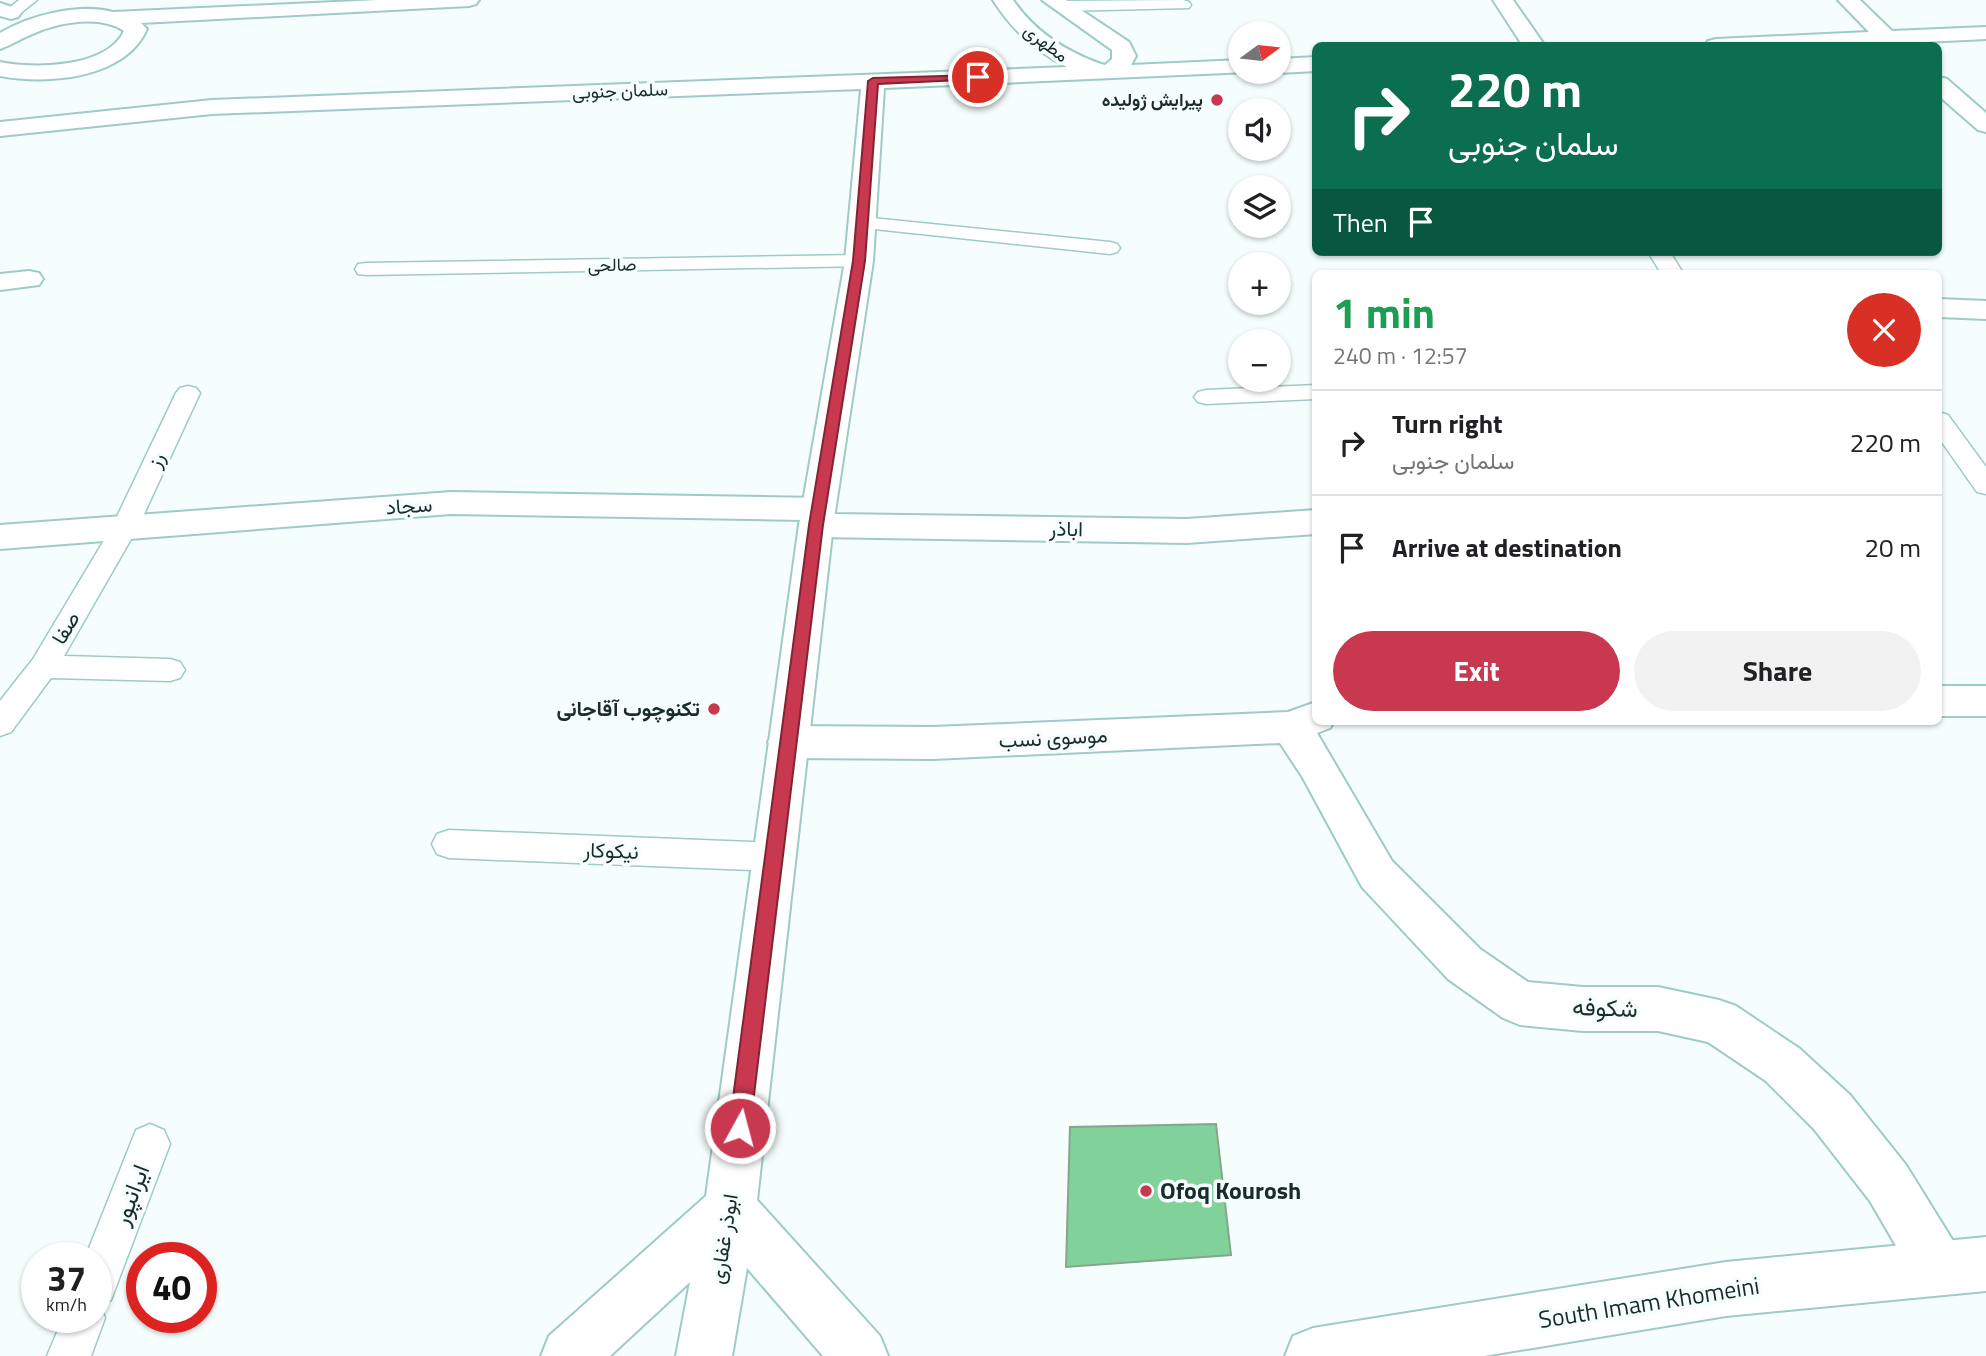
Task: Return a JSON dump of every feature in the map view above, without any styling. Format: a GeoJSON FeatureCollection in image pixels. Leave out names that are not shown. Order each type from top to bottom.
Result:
{"type":"FeatureCollection","features":[{"type":"Feature","properties":{"kind":"street"},"geometry":{"type":"LineString","coordinates":[[4,12],[71,18],[114,18],[469,0]]}},
{"type":"Feature","properties":{"kind":"street","name":"مطهری"},"geometry":{"type":"LineString","coordinates":[[1003,0],[1028,32],[1060,57],[1085,68],[1109,73],[1121,63],[1125,51],[1057,3]]}},
{"type":"Feature","properties":{"kind":"street"},"geometry":{"type":"LineString","coordinates":[[1503,0],[1531,42]]}},
{"type":"Feature","properties":{"kind":"street"},"geometry":{"type":"LineString","coordinates":[[1848,0],[1889,41]]}},
{"type":"Feature","properties":{"kind":"street"},"geometry":{"type":"LineString","coordinates":[[0,42],[24,29],[71,18]]}},
{"type":"Feature","properties":{"kind":"street"},"geometry":{"type":"LineString","coordinates":[[55,104],[135,38],[135,29],[128,22],[114,18]]}},
{"type":"Feature","properties":{"kind":"street"},"geometry":{"type":"LineString","coordinates":[[1854,42],[1986,33]]}},
{"type":"Feature","properties":{"kind":"street"},"geometry":{"type":"LineString","coordinates":[[10,77],[67,70],[111,56]]}},
{"type":"Feature","properties":{"kind":"street"},"geometry":{"type":"LineString","coordinates":[[1292,65],[1312,64]]}},
{"type":"Feature","properties":{"kind":"street","name":"سلمان جنوبی"},"geometry":{"type":"LineString","coordinates":[[0,129],[55,104],[212,107],[1228,68]]}},
{"type":"Feature","properties":{"kind":"street","name":"ابوذر غفاری"},"geometry":{"type":"LineString","coordinates":[[704,1356],[730,1209],[817,517],[859,261],[873,81]]}},
{"type":"Feature","properties":{"kind":"street"},"geometry":{"type":"LineString","coordinates":[[1942,87],[1986,125]]}},
{"type":"Feature","properties":{"kind":"street"},"geometry":{"type":"LineString","coordinates":[[0,282],[29,279]]}},
{"type":"Feature","properties":{"kind":"street"},"geometry":{"type":"LineString","coordinates":[[1942,308],[1986,310]]}},
{"type":"Feature","properties":{"kind":"street","name":"سجاد"},"geometry":{"type":"LineString","coordinates":[[0,537],[451,503],[817,517]]}},
{"type":"Feature","properties":{"kind":"street","name":"اباذر"},"geometry":{"type":"LineString","coordinates":[[817,517],[1187,531],[1312,522]]}},
{"type":"Feature","properties":{"kind":"street"},"geometry":{"type":"LineString","coordinates":[[1942,701],[1986,701]]}},
{"type":"Feature","properties":{"kind":"street","name":"موسوی نسب"},"geometry":{"type":"LineString","coordinates":[[788,742],[933,743],[1304,722]]}},
{"type":"Feature","properties":{"kind":"street","name":"شکوفه"},"geometry":{"type":"LineString","coordinates":[[1304,722],[1317,766],[1377,874],[1464,964],[1520,1003],[1583,1009],[1658,1009],[1718,1022],[1783,1065],[1832,1112],[1888,1183],[1962,1266]]}},
{"type":"Feature","properties":{"kind":"street"},"geometry":{"type":"LineString","coordinates":[[569,1356],[730,1209],[860,1356]]}},
{"type":"Feature","properties":{"kind":"street","name":"South Imam Khomeini"},"geometry":{"type":"LineString","coordinates":[[1313,1356],[1726,1289],[1962,1266]]}},
{"type":"Feature","properties":{"kind":"lane"},"geometry":{"type":"LineString","coordinates":[[4,12],[29,0]]}},
{"type":"Feature","properties":{"kind":"lane"},"geometry":{"type":"LineString","coordinates":[[1057,3],[1183,5]]}},
{"type":"Feature","properties":{"kind":"lane"},"geometry":{"type":"LineString","coordinates":[[862,223],[1110,248]]}},
{"type":"Feature","properties":{"kind":"lane","name":"صالحی"},"geometry":{"type":"LineString","coordinates":[[366,269],[859,261]]}},
{"type":"Feature","properties":{"kind":"lane"},"geometry":{"type":"LineString","coordinates":[[1206,397],[1312,392]]}},
{"type":"Feature","properties":{"kind":"lane","name":"رز"},"geometry":{"type":"LineString","coordinates":[[125,527],[188,393]]}},
{"type":"Feature","properties":{"kind":"lane"},"geometry":{"type":"LineString","coordinates":[[1942,424],[1986,486]]}},
{"type":"Feature","properties":{"kind":"lane","name":"صفا"},"geometry":{"type":"LineString","coordinates":[[0,724],[43,667],[125,527]]}},
{"type":"Feature","properties":{"kind":"lane"},"geometry":{"type":"LineString","coordinates":[[43,667],[170,670]]}},
{"type":"Feature","properties":{"kind":"lane","name":"نیکوکار"},"geometry":{"type":"LineString","coordinates":[[449,844],[774,857]]}},
{"type":"Feature","properties":{"kind":"lane","name":"ایرانپور"},"geometry":{"type":"LineString","coordinates":[[112,1243],[150,1144]]}},
{"type":"Feature","properties":{"kind":"lane"},"geometry":{"type":"LineString","coordinates":[[69,1356],[78,1333]]}},
{"type":"Feature","properties":{"kind":"building","name":"Ofoq Kourosh"},"geometry":{"type":"Polygon","coordinates":[[[1216,1124],[1231,1255],[1066,1267],[1070,1127],[1216,1124]]]}},
{"type":"Feature","properties":{"kind":"place","name":"پیرایش ژولیده"},"geometry":{"type":"Point","coordinates":[1217,100]}},
{"type":"Feature","properties":{"kind":"place","name":"تکنوچوب آقاجانی"},"geometry":{"type":"Point","coordinates":[714,709]}},
{"type":"Feature","properties":{"kind":"place","name":"Ofoq Kourosh"},"geometry":{"type":"Point","coordinates":[1146,1191]}},
{"type":"Feature","properties":{"kind":"route"},"geometry":{"type":"LineString","coordinates":[[740,1128],[816,525],[859,261],[873,81],[978,77]]}}]}
